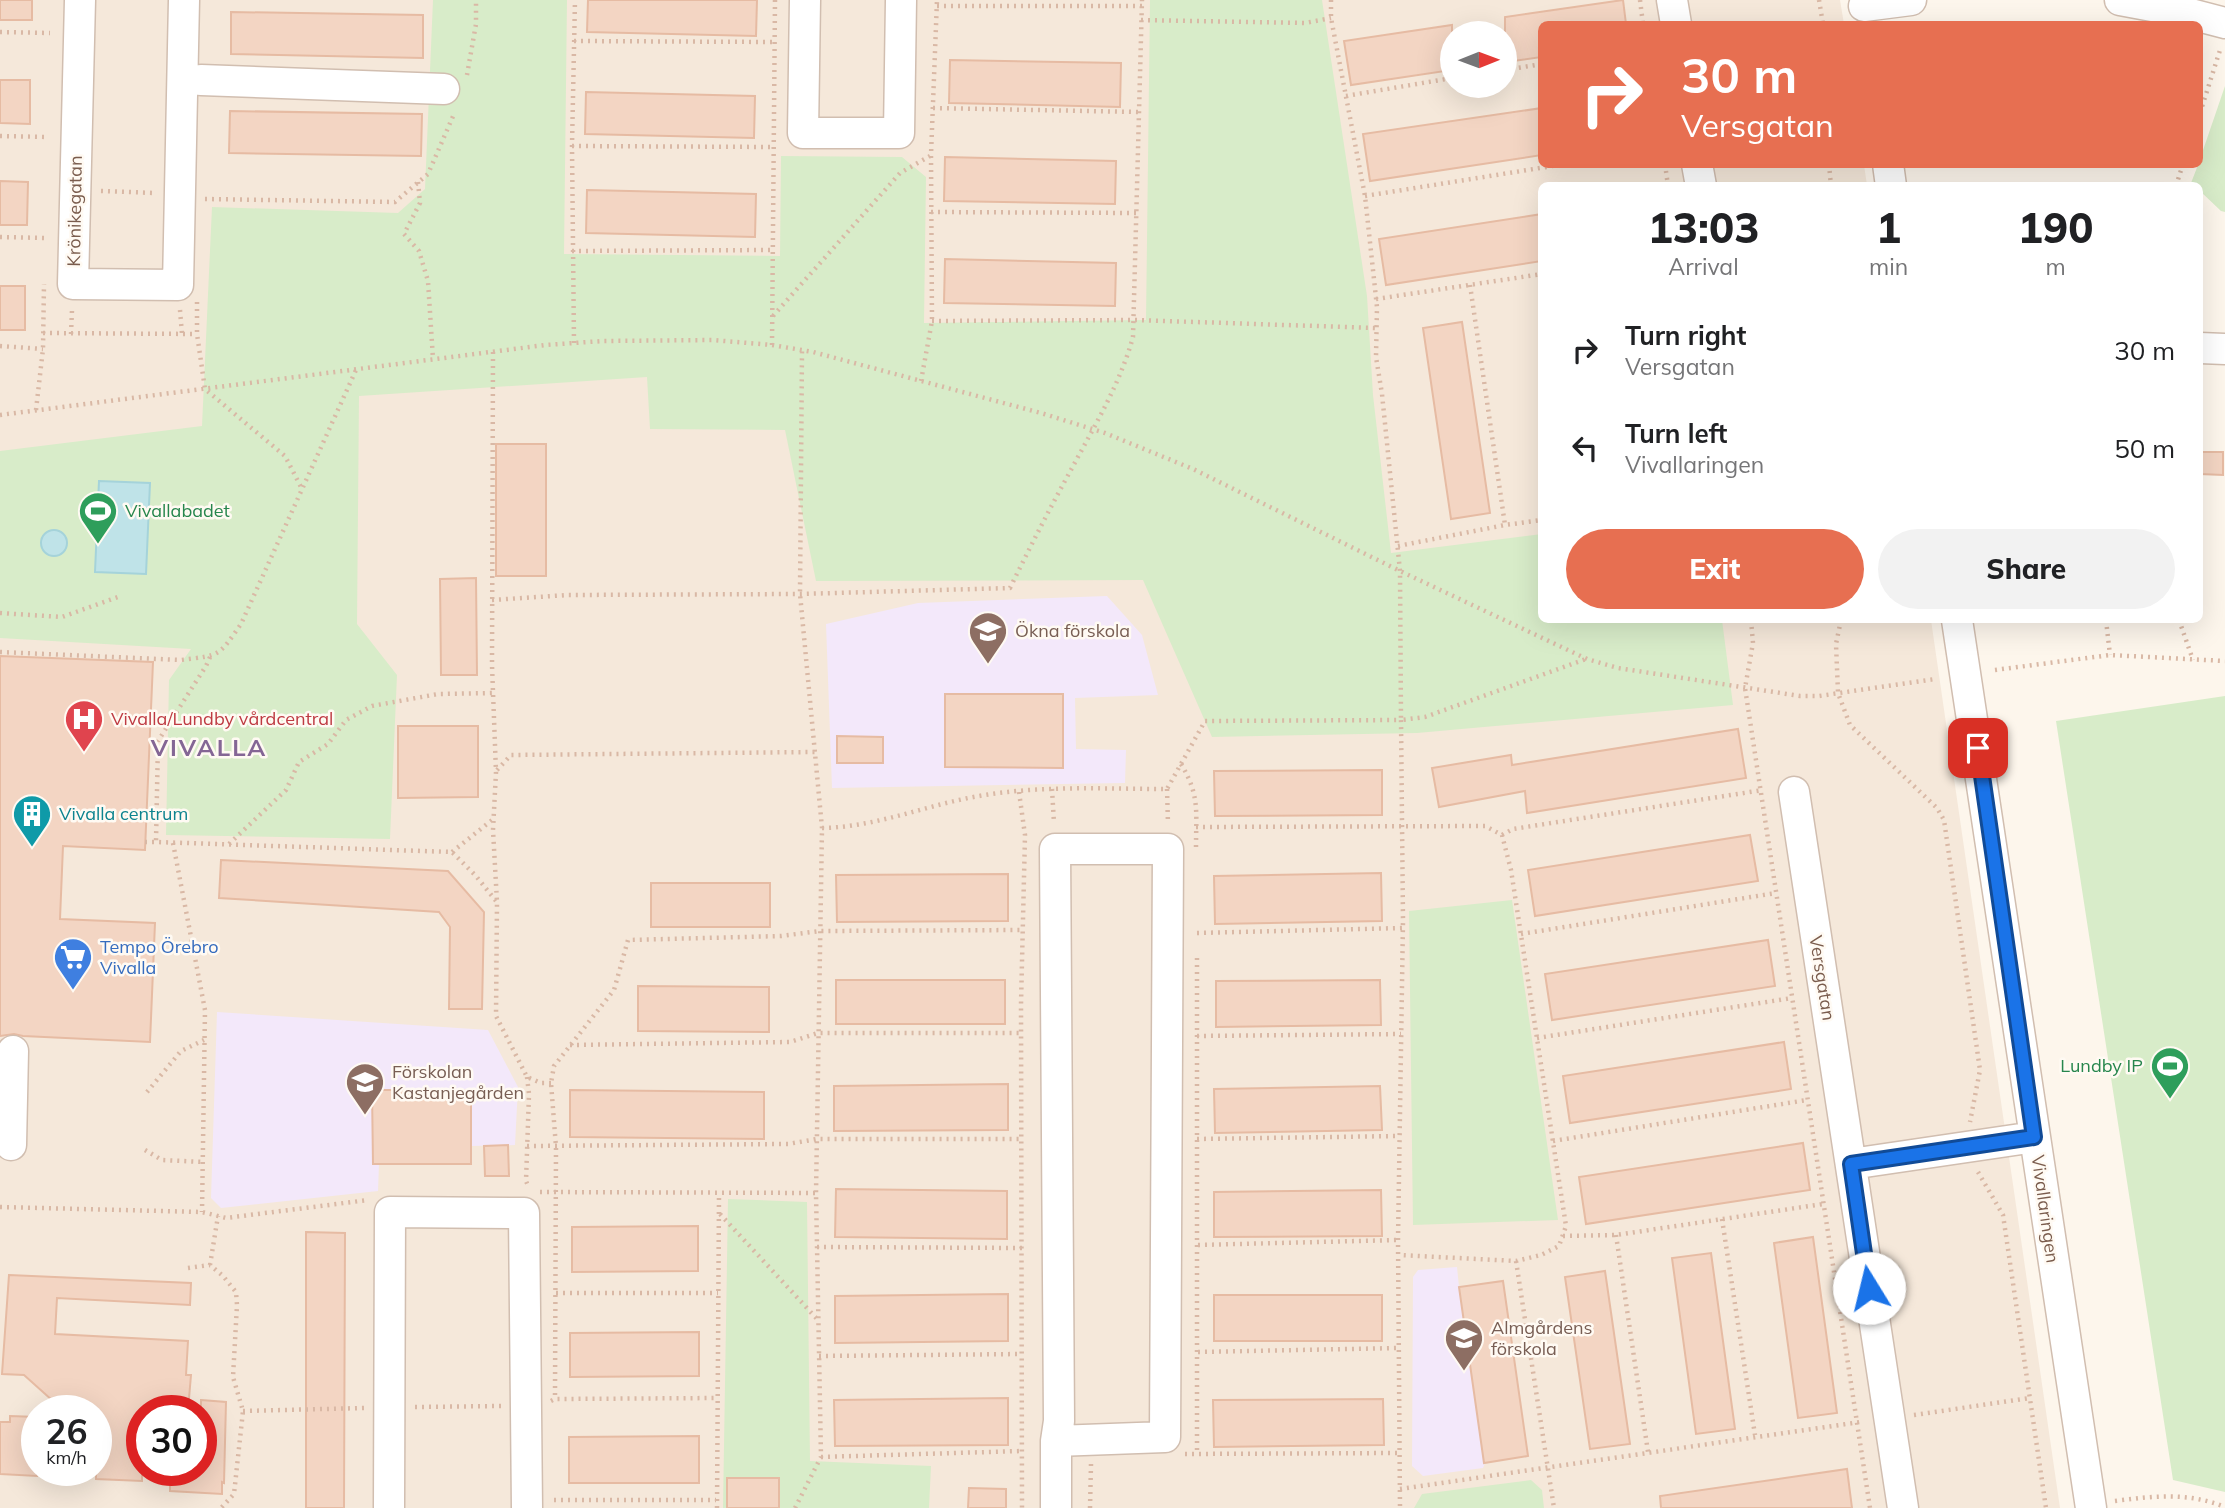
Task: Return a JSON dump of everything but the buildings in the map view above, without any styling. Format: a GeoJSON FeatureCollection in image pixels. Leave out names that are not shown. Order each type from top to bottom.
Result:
{"type":"FeatureCollection","features":[{"type":"Feature","properties":{"kind":"street","name":"Krönikegatan"},"geometry":{"type":"LineString","coordinates":[[80,0],[73,284],[178,285],[188,197],[184,0]]}},
{"type":"Feature","properties":{"kind":"street"},"geometry":{"type":"LineString","coordinates":[[805,0],[803,133],[899,133],[901,0]]}},
{"type":"Feature","properties":{"kind":"street"},"geometry":{"type":"LineString","coordinates":[[1672,0],[1676,21]]}},
{"type":"Feature","properties":{"kind":"street"},"geometry":{"type":"LineString","coordinates":[[1865,10],[1912,0]]}},
{"type":"Feature","properties":{"kind":"street"},"geometry":{"type":"LineString","coordinates":[[2120,0],[2179,10],[2225,31]]}},
{"type":"Feature","properties":{"kind":"street"},"geometry":{"type":"LineString","coordinates":[[201,80],[454,95]]}},
{"type":"Feature","properties":{"kind":"street"},"geometry":{"type":"LineString","coordinates":[[2203,348],[2225,349]]}},
{"type":"Feature","properties":{"kind":"street","name":"Vivallaringen"},"geometry":{"type":"LineString","coordinates":[[1956,623],[2091,1506]]}},
{"type":"Feature","properties":{"kind":"street","name":"Versgatan"},"geometry":{"type":"LineString","coordinates":[[1794,792],[1903,1508]]}},
{"type":"Feature","properties":{"kind":"street"},"geometry":{"type":"LineString","coordinates":[[1056,1441],[1096,1452],[1165,1437],[1182,851],[1055,849],[1059,1421],[1056,1441],[1056,1508]]}},
{"type":"Feature","properties":{"kind":"street"},"geometry":{"type":"LineString","coordinates":[[11,1145],[13,1051]]}},
{"type":"Feature","properties":{"kind":"street"},"geometry":{"type":"LineString","coordinates":[[1851,1164],[2034,1137]]}},
{"type":"Feature","properties":{"kind":"street"},"geometry":{"type":"LineString","coordinates":[[389,1508],[390,1212],[524,1213],[541,1504]]}},
{"type":"Feature","properties":{"kind":"path"},"geometry":{"type":"LineString","coordinates":[[75,190],[188,197],[395,202],[428,174],[448,132],[454,95],[467,75],[476,24],[476,0]]}},
{"type":"Feature","properties":{"kind":"path"},"geometry":{"type":"LineString","coordinates":[[574,343],[572,146],[575,0]]}},
{"type":"Feature","properties":{"kind":"path"},"geometry":{"type":"LineString","coordinates":[[772,345],[775,0]]}},
{"type":"Feature","properties":{"kind":"path"},"geometry":{"type":"LineString","coordinates":[[1331,0],[1331,18],[1364,196],[1376,299],[1376,357],[1400,571],[1403,928],[1398,1240],[1401,1508]]}},
{"type":"Feature","properties":{"kind":"path"},"geometry":{"type":"LineString","coordinates":[[1640,0],[1643,21]]}},
{"type":"Feature","properties":{"kind":"path"},"geometry":{"type":"LineString","coordinates":[[1819,0],[1822,21]]}},
{"type":"Feature","properties":{"kind":"path"},"geometry":{"type":"LineString","coordinates":[[492,600],[568,595],[800,594],[1010,588],[1125,366],[1135,320],[1142,3],[937,3],[930,155],[932,321],[921,381]]}},
{"type":"Feature","properties":{"kind":"path"},"geometry":{"type":"LineString","coordinates":[[1141,20],[1306,23],[1331,18]]}},
{"type":"Feature","properties":{"kind":"path"},"geometry":{"type":"LineString","coordinates":[[2203,103],[2225,31]]}},
{"type":"Feature","properties":{"kind":"path"},"geometry":{"type":"LineString","coordinates":[[0,32],[50,33]]}},
{"type":"Feature","properties":{"kind":"path"},"geometry":{"type":"LineString","coordinates":[[574,41],[774,42]]}},
{"type":"Feature","properties":{"kind":"path"},"geometry":{"type":"LineString","coordinates":[[1517,68],[1538,65]]}},
{"type":"Feature","properties":{"kind":"path"},"geometry":{"type":"LineString","coordinates":[[1346,96],[1440,80]]}},
{"type":"Feature","properties":{"kind":"path"},"geometry":{"type":"LineString","coordinates":[[933,108],[1139,112]]}},
{"type":"Feature","properties":{"kind":"path"},"geometry":{"type":"LineString","coordinates":[[0,136],[48,137]]}},
{"type":"Feature","properties":{"kind":"path"},"geometry":{"type":"LineString","coordinates":[[572,146],[772,148]]}},
{"type":"Feature","properties":{"kind":"path"},"geometry":{"type":"LineString","coordinates":[[772,317],[900,173],[930,155]]}},
{"type":"Feature","properties":{"kind":"path"},"geometry":{"type":"LineString","coordinates":[[1364,196],[1540,168]]}},
{"type":"Feature","properties":{"kind":"path"},"geometry":{"type":"LineString","coordinates":[[418,182],[420,203],[404,234],[419,251],[428,281],[433,359]]}},
{"type":"Feature","properties":{"kind":"path"},"geometry":{"type":"LineString","coordinates":[[931,212],[1136,214]]}},
{"type":"Feature","properties":{"kind":"path"},"geometry":{"type":"LineString","coordinates":[[0,237],[45,238]]}},
{"type":"Feature","properties":{"kind":"path"},"geometry":{"type":"LineString","coordinates":[[572,251],[772,250]]}},
{"type":"Feature","properties":{"kind":"path"},"geometry":{"type":"LineString","coordinates":[[1376,299],[1538,275]]}},
{"type":"Feature","properties":{"kind":"path"},"geometry":{"type":"LineString","coordinates":[[1470,285],[1505,525]]}},
{"type":"Feature","properties":{"kind":"path"},"geometry":{"type":"LineString","coordinates":[[932,321],[1135,320],[1376,328]]}},
{"type":"Feature","properties":{"kind":"path"},"geometry":{"type":"LineString","coordinates":[[43,333],[197,334]]}},
{"type":"Feature","properties":{"kind":"path"},"geometry":{"type":"LineString","coordinates":[[0,415],[574,343],[712,340],[772,345],[802,350],[921,381],[1093,429],[1193,469],[1587,659],[1618,668],[1800,696],[1935,679]]}},
{"type":"Feature","properties":{"kind":"path"},"geometry":{"type":"LineString","coordinates":[[0,346],[43,349]]}},
{"type":"Feature","properties":{"kind":"path"},"geometry":{"type":"LineString","coordinates":[[795,1508],[821,1457],[816,1193],[822,828],[800,594],[802,350]]}},
{"type":"Feature","properties":{"kind":"path"},"geometry":{"type":"LineString","coordinates":[[493,352],[492,600],[496,772],[493,820],[497,902],[496,1016],[527,1077],[529,1094],[526,1181],[531,1193]]}},
{"type":"Feature","properties":{"kind":"path"},"geometry":{"type":"LineString","coordinates":[[0,652],[181,660],[210,657],[222,652],[241,624],[356,369]]}},
{"type":"Feature","properties":{"kind":"path"},"geometry":{"type":"LineString","coordinates":[[205,389],[285,456],[302,489]]}},
{"type":"Feature","properties":{"kind":"path"},"geometry":{"type":"LineString","coordinates":[[1398,546],[1538,521]]}},
{"type":"Feature","properties":{"kind":"path"},"geometry":{"type":"LineString","coordinates":[[0,613],[62,617],[118,597]]}},
{"type":"Feature","properties":{"kind":"path"},"geometry":{"type":"LineString","coordinates":[[1751,623],[1753,643],[1745,688],[1870,1508]]}},
{"type":"Feature","properties":{"kind":"path"},"geometry":{"type":"LineString","coordinates":[[1841,623],[1836,644],[1838,693],[1850,725],[1937,808],[1944,820],[1980,1070],[1970,1125]]}},
{"type":"Feature","properties":{"kind":"path"},"geometry":{"type":"LineString","coordinates":[[2106,623],[2110,655]]}},
{"type":"Feature","properties":{"kind":"path"},"geometry":{"type":"LineString","coordinates":[[2180,623],[2193,660]]}},
{"type":"Feature","properties":{"kind":"path"},"geometry":{"type":"LineString","coordinates":[[1995,670],[2110,655],[2225,661]]}},
{"type":"Feature","properties":{"kind":"path"},"geometry":{"type":"LineString","coordinates":[[156,842],[158,741],[210,657]]}},
{"type":"Feature","properties":{"kind":"path"},"geometry":{"type":"LineString","coordinates":[[1182,851],[1167,789],[1205,721],[1401,720],[1425,717],[1587,659]]}},
{"type":"Feature","properties":{"kind":"path"},"geometry":{"type":"LineString","coordinates":[[228,845],[286,790],[299,762],[328,744],[346,720],[372,706],[438,694],[493,693]]}},
{"type":"Feature","properties":{"kind":"path"},"geometry":{"type":"LineString","coordinates":[[496,772],[511,755],[815,752]]}},
{"type":"Feature","properties":{"kind":"path"},"geometry":{"type":"LineString","coordinates":[[1181,764],[1192,783],[1196,803],[1196,827],[1182,851]]}},
{"type":"Feature","properties":{"kind":"path"},"geometry":{"type":"LineString","coordinates":[[822,828],[855,826],[979,796],[1052,789],[1167,789]]}},
{"type":"Feature","properties":{"kind":"path"},"geometry":{"type":"LineString","coordinates":[[1052,789],[1055,849]]}},
{"type":"Feature","properties":{"kind":"path"},"geometry":{"type":"LineString","coordinates":[[1502,835],[1513,829],[1760,789],[1794,792]]}},
{"type":"Feature","properties":{"kind":"path"},"geometry":{"type":"LineString","coordinates":[[1019,792],[1025,835],[1022,1032],[1022,1508]]}},
{"type":"Feature","properties":{"kind":"path"},"geometry":{"type":"LineString","coordinates":[[145,842],[452,852],[493,820]]}},
{"type":"Feature","properties":{"kind":"path"},"geometry":{"type":"LineString","coordinates":[[1196,827],[1485,826],[1502,835],[1511,870],[1566,1226],[1559,1246],[1541,1255],[1516,1261],[1399,1255]]}},
{"type":"Feature","properties":{"kind":"path"},"geometry":{"type":"LineString","coordinates":[[173,843],[205,1010],[202,1212]]}},
{"type":"Feature","properties":{"kind":"path"},"geometry":{"type":"LineString","coordinates":[[452,852],[497,902]]}},
{"type":"Feature","properties":{"kind":"path"},"geometry":{"type":"LineString","coordinates":[[1521,934],[1776,893]]}},
{"type":"Feature","properties":{"kind":"path"},"geometry":{"type":"LineString","coordinates":[[1197,1453],[1197,933],[1403,928]]}},
{"type":"Feature","properties":{"kind":"path"},"geometry":{"type":"LineString","coordinates":[[555,1411],[556,1147],[551,1083],[554,1066],[614,990],[628,940],[781,936],[820,931],[1023,930]]}},
{"type":"Feature","properties":{"kind":"path"},"geometry":{"type":"LineString","coordinates":[[1537,1038],[1792,998]]}},
{"type":"Feature","properties":{"kind":"path"},"geometry":{"type":"LineString","coordinates":[[569,1045],[790,1042],[818,1033],[1022,1032]]}},
{"type":"Feature","properties":{"kind":"path"},"geometry":{"type":"LineString","coordinates":[[1197,1036],[1401,1034]]}},
{"type":"Feature","properties":{"kind":"path"},"geometry":{"type":"LineString","coordinates":[[147,1092],[181,1051],[204,1040]]}},
{"type":"Feature","properties":{"kind":"path"},"geometry":{"type":"LineString","coordinates":[[527,1077],[541,1083],[551,1083]]}},
{"type":"Feature","properties":{"kind":"path"},"geometry":{"type":"LineString","coordinates":[[1553,1141],[1807,1100]]}},
{"type":"Feature","properties":{"kind":"path"},"geometry":{"type":"LineString","coordinates":[[1197,1139],[1399,1136]]}},
{"type":"Feature","properties":{"kind":"path"},"geometry":{"type":"LineString","coordinates":[[527,1146],[788,1144],[817,1139],[1023,1139]]}},
{"type":"Feature","properties":{"kind":"path"},"geometry":{"type":"LineString","coordinates":[[145,1150],[162,1160],[203,1162]]}},
{"type":"Feature","properties":{"kind":"path"},"geometry":{"type":"LineString","coordinates":[[1976,1166],[1981,1180],[2003,1215],[2046,1508]]}},
{"type":"Feature","properties":{"kind":"path"},"geometry":{"type":"LineString","coordinates":[[556,1192],[816,1193]]}},
{"type":"Feature","properties":{"kind":"path"},"geometry":{"type":"LineString","coordinates":[[717,1508],[719,1194]]}},
{"type":"Feature","properties":{"kind":"path"},"geometry":{"type":"LineString","coordinates":[[0,1207],[202,1212],[226,1218],[376,1199],[390,1212]]}},
{"type":"Feature","properties":{"kind":"path"},"geometry":{"type":"LineString","coordinates":[[1563,1236],[1616,1235],[1823,1204]]}},
{"type":"Feature","properties":{"kind":"path"},"geometry":{"type":"LineString","coordinates":[[719,1213],[818,1320]]}},
{"type":"Feature","properties":{"kind":"path"},"geometry":{"type":"LineString","coordinates":[[210,1265],[218,1216]]}},
{"type":"Feature","properties":{"kind":"path"},"geometry":{"type":"LineString","coordinates":[[1722,1219],[1755,1436]]}},
{"type":"Feature","properties":{"kind":"path"},"geometry":{"type":"LineString","coordinates":[[1616,1235],[1648,1452]]}},
{"type":"Feature","properties":{"kind":"path"},"geometry":{"type":"LineString","coordinates":[[1198,1245],[1398,1240]]}},
{"type":"Feature","properties":{"kind":"path"},"geometry":{"type":"LineString","coordinates":[[817,1247],[1023,1248]]}},
{"type":"Feature","properties":{"kind":"path"},"geometry":{"type":"LineString","coordinates":[[1516,1261],[1554,1508]]}},
{"type":"Feature","properties":{"kind":"path"},"geometry":{"type":"LineString","coordinates":[[188,1268],[210,1265],[236,1292],[233,1377],[243,1411],[234,1494],[221,1508]]}},
{"type":"Feature","properties":{"kind":"path"},"geometry":{"type":"LineString","coordinates":[[556,1293],[718,1293]]}},
{"type":"Feature","properties":{"kind":"path"},"geometry":{"type":"LineString","coordinates":[[1198,1352],[1399,1348]]}},
{"type":"Feature","properties":{"kind":"path"},"geometry":{"type":"LineString","coordinates":[[819,1356],[1022,1354]]}},
{"type":"Feature","properties":{"kind":"path"},"geometry":{"type":"LineString","coordinates":[[555,1399],[718,1398]]}},
{"type":"Feature","properties":{"kind":"path"},"geometry":{"type":"LineString","coordinates":[[1400,1489],[2031,1398]]}},
{"type":"Feature","properties":{"kind":"path"},"geometry":{"type":"LineString","coordinates":[[821,1457],[1022,1451]]}},
{"type":"Feature","properties":{"kind":"path"},"geometry":{"type":"LineString","coordinates":[[1090,1508],[1091,1468],[1096,1452]]}},
{"type":"Feature","properties":{"kind":"path"},"geometry":{"type":"LineString","coordinates":[[1091,1468],[1096,1452]]}},
{"type":"Feature","properties":{"kind":"path"},"geometry":{"type":"LineString","coordinates":[[1184,1454],[1401,1453]]}},
{"type":"Feature","properties":{"kind":"path"},"geometry":{"type":"LineString","coordinates":[[541,1504],[555,1487]]}},
{"type":"Feature","properties":{"kind":"path"},"geometry":{"type":"LineString","coordinates":[[2091,1506],[2180,1495],[2207,1500],[2225,1507]]}},
{"type":"Feature","properties":{"kind":"path"},"geometry":{"type":"LineString","coordinates":[[541,1504],[716,1500]]}},
{"type":"Feature","properties":{"kind":"path"},"geometry":{"type":"LineString","coordinates":[[541,1504],[554,1508]]}},
{"type":"Feature","properties":{"kind":"shaded area"},"geometry":{"type":"Polygon","coordinates":[[[0,0],[1840,0],[1844,21],[1538,21],[1538,168],[1864,168],[1867,182],[1538,182],[1538,623],[1931,623],[2060,1508],[0,1508],[0,0]]]}},
{"type":"Feature","properties":{"kind":"shaded area","name":"Ökna förskola"},"geometry":{"type":"Polygon","coordinates":[[[1107,596],[1142,635],[1158,695],[1075,698],[1076,749],[1126,750],[1125,783],[832,788],[826,624],[918,603],[1107,596]]]}},
{"type":"Feature","properties":{"kind":"shaded area","name":"Förskolan Kastanjegården"},"geometry":{"type":"Polygon","coordinates":[[[217,1012],[488,1030],[518,1087],[515,1145],[472,1146],[471,1164],[379,1164],[378,1191],[221,1208],[211,1198],[217,1012]]]}},
{"type":"Feature","properties":{"kind":"shaded area","name":"Almgårdens förskola"},"geometry":{"type":"Polygon","coordinates":[[[1457,1267],[1459,1287],[1503,1281],[1528,1456],[1485,1463],[1483,1468],[1423,1476],[1412,1466],[1413,1277],[1418,1270],[1457,1267]]]}},
{"type":"Feature","properties":{"kind":"green space"},"geometry":{"type":"Polygon","coordinates":[[[433,0],[567,0],[564,254],[780,256],[781,156],[902,157],[926,177],[924,323],[1146,320],[1150,0],[1322,0],[1367,296],[1373,395],[1391,553],[1538,535],[1538,623],[1722,623],[1733,705],[1417,733],[1212,737],[1143,580],[816,581],[785,430],[650,429],[647,377],[359,396],[357,624],[397,675],[390,839],[166,835],[169,680],[191,649],[0,638],[0,451],[202,426],[212,207],[398,213],[425,189],[433,0]]]}},
{"type":"Feature","properties":{"kind":"green space"},"geometry":{"type":"Polygon","coordinates":[[[2225,86],[2225,212],[2203,194],[2203,182],[2191,182],[2197,168],[2203,168],[2203,150],[2225,86]]]}},
{"type":"Feature","properties":{"kind":"green space","name":"Lundby IP"},"geometry":{"type":"Polygon","coordinates":[[[2225,696],[2225,1492],[2173,1480],[2056,721],[2225,696]]]}},
{"type":"Feature","properties":{"kind":"green space"},"geometry":{"type":"Polygon","coordinates":[[[1512,900],[1558,1220],[1413,1225],[1409,911],[1512,900]]]}},
{"type":"Feature","properties":{"kind":"green space"},"geometry":{"type":"Polygon","coordinates":[[[728,1199],[807,1202],[810,1461],[931,1466],[929,1508],[723,1508],[728,1199]]]}},
{"type":"Feature","properties":{"kind":"green space"},"geometry":{"type":"Polygon","coordinates":[[[1531,1480],[1542,1490],[1544,1508],[1414,1508],[1422,1494],[1531,1480]]]}},
{"type":"Feature","properties":{"kind":"water"},"geometry":{"type":"Polygon","coordinates":[[[99,481],[150,483],[146,574],[95,572],[99,481]]]}},
{"type":"Feature","properties":{"kind":"water"},"geometry":{"type":"Polygon","coordinates":[[[54,530],[63,534],[67,543],[63,552],[54,556],[45,552],[41,543],[45,534],[54,530]]]}},
{"type":"Feature","properties":{"kind":"place","name":"Vivallabadet"},"geometry":{"type":"Point","coordinates":[98,545]}},
{"type":"Feature","properties":{"kind":"place","name":"Ökna förskola"},"geometry":{"type":"Point","coordinates":[988,665]}},
{"type":"Feature","properties":{"kind":"place","name":"Vivalla/Lundby vårdcentral"},"geometry":{"type":"Point","coordinates":[84,753]}},
{"type":"Feature","properties":{"kind":"place","name":"Vivalla centrum"},"geometry":{"type":"Point","coordinates":[32,848]}},
{"type":"Feature","properties":{"kind":"place","name":"Tempo Örebro Vivalla"},"geometry":{"type":"Point","coordinates":[73,991]}},
{"type":"Feature","properties":{"kind":"place","name":"Lundby IP"},"geometry":{"type":"Point","coordinates":[2170,1100]}},
{"type":"Feature","properties":{"kind":"place","name":"Förskolan Kastanjegården"},"geometry":{"type":"Point","coordinates":[365,1116]}},
{"type":"Feature","properties":{"kind":"place","name":"Almgårdens förskola"},"geometry":{"type":"Point","coordinates":[1464,1372]}},
{"type":"Feature","properties":{"kind":"district","name":"VIVALLA"},"geometry":{"type":"Point","coordinates":[209,748]}},
{"type":"Feature","properties":{"kind":"route"},"geometry":{"type":"LineString","coordinates":[[1869,1288],[1851,1164],[2034,1137],[1978,748]]}}]}
